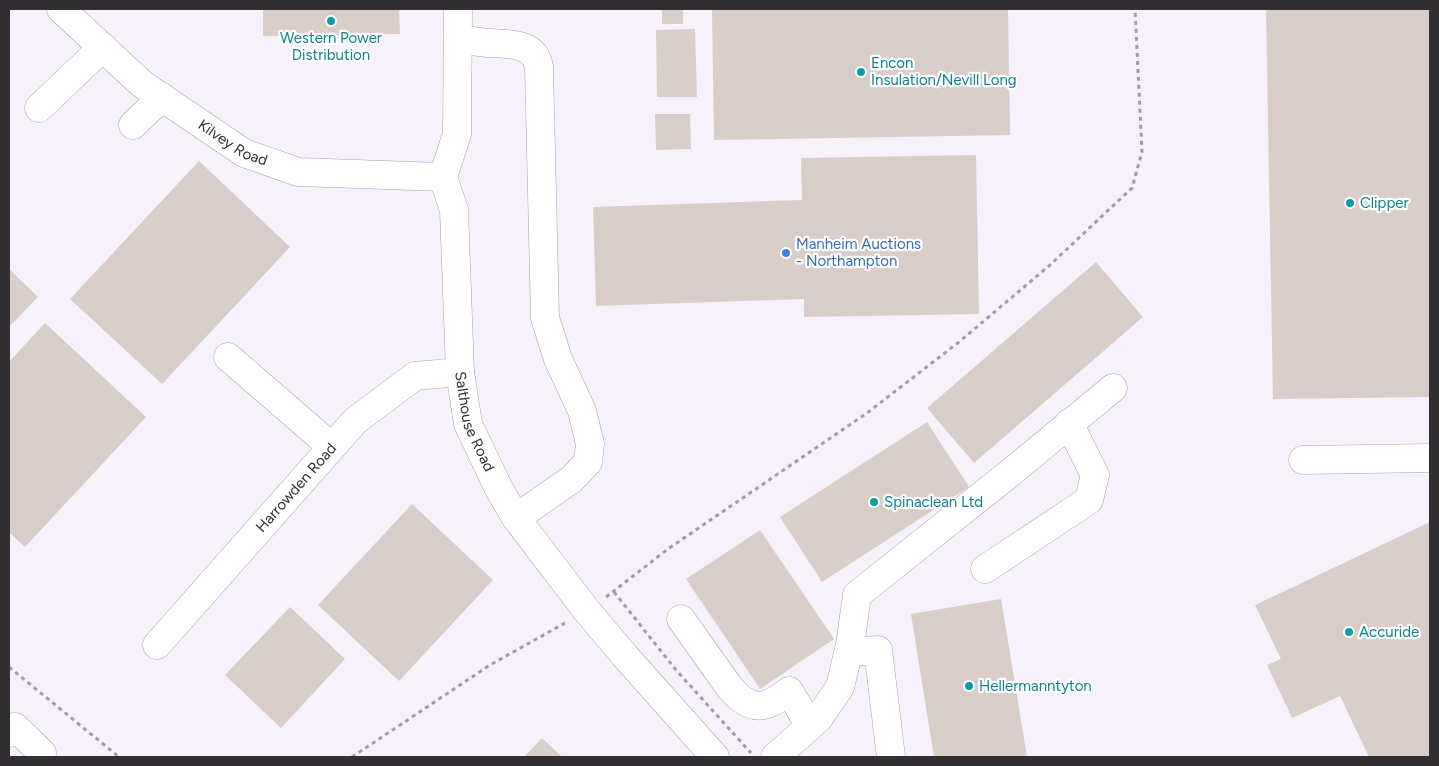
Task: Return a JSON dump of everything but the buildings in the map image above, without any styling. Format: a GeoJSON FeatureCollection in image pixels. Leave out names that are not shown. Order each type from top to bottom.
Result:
{"type":"FeatureCollection","features":[{"type":"Feature","properties":{"kind":"street","name":"Kilvey Road"},"geometry":{"type":"LineString","coordinates":[[61,9],[142,84],[244,153],[298,172],[444,177]]}},
{"type":"Feature","properties":{"kind":"street"},"geometry":{"type":"LineString","coordinates":[[444,177],[457,134],[458,9]]}},
{"type":"Feature","properties":{"kind":"street"},"geometry":{"type":"LineString","coordinates":[[458,39],[511,44],[530,50],[538,58],[545,318],[558,359],[582,411],[590,444],[588,462],[572,479],[516,518]]}},
{"type":"Feature","properties":{"kind":"street"},"geometry":{"type":"LineString","coordinates":[[39,108],[103,47]]}},
{"type":"Feature","properties":{"kind":"street"},"geometry":{"type":"LineString","coordinates":[[133,125],[162,97]]}},
{"type":"Feature","properties":{"kind":"street","name":"Salthouse Road"},"geometry":{"type":"LineString","coordinates":[[444,177],[454,210],[460,372],[468,424],[499,489],[516,518],[587,611],[715,757]]}},
{"type":"Feature","properties":{"kind":"street"},"geometry":{"type":"LineString","coordinates":[[228,357],[332,447]]}},
{"type":"Feature","properties":{"kind":"street","name":"Harrowden Road"},"geometry":{"type":"LineString","coordinates":[[157,645],[355,421],[415,376],[460,372]]}},
{"type":"Feature","properties":{"kind":"street"},"geometry":{"type":"LineString","coordinates":[[775,757],[818,719],[840,686],[849,652],[857,595],[1113,388]]}},
{"type":"Feature","properties":{"kind":"street"},"geometry":{"type":"LineString","coordinates":[[985,570],[1089,500],[1095,475],[1069,423]]}},
{"type":"Feature","properties":{"kind":"street"},"geometry":{"type":"LineString","coordinates":[[1303,460],[1430,458]]}},
{"type":"Feature","properties":{"kind":"street"},"geometry":{"type":"LineString","coordinates":[[681,619],[739,698],[755,706],[766,706],[778,700],[789,691],[810,726]]}},
{"type":"Feature","properties":{"kind":"street"},"geometry":{"type":"LineString","coordinates":[[849,652],[878,650],[892,757]]}},
{"type":"Feature","properties":{"kind":"street"},"geometry":{"type":"LineString","coordinates":[[9,733],[15,727],[42,756]]}},
{"type":"Feature","properties":{"kind":"path"},"geometry":{"type":"LineString","coordinates":[[754,757],[676,670],[614,592],[668,549],[867,413],[928,366],[1050,265],[1132,188],[1142,152],[1135,9]]}},
{"type":"Feature","properties":{"kind":"path"},"geometry":{"type":"LineString","coordinates":[[352,757],[490,665],[573,618]]}},
{"type":"Feature","properties":{"kind":"path"},"geometry":{"type":"LineString","coordinates":[[9,667],[119,757]]}},
{"type":"Feature","properties":{"kind":"place","name":"Western Power Distribution"},"geometry":{"type":"Point","coordinates":[331,21]}},
{"type":"Feature","properties":{"kind":"place","name":"Encon Insulation/Nevill Long"},"geometry":{"type":"Point","coordinates":[861,72]}},
{"type":"Feature","properties":{"kind":"place","name":"Clipper"},"geometry":{"type":"Point","coordinates":[1350,203]}},
{"type":"Feature","properties":{"kind":"place","name":"Manheim Auctions - Northampton"},"geometry":{"type":"Point","coordinates":[786,253]}},
{"type":"Feature","properties":{"kind":"place","name":"Spinaclean Ltd"},"geometry":{"type":"Point","coordinates":[874,502]}},
{"type":"Feature","properties":{"kind":"place","name":"Accuride"},"geometry":{"type":"Point","coordinates":[1349,632]}},
{"type":"Feature","properties":{"kind":"place","name":"Hellermanntyton"},"geometry":{"type":"Point","coordinates":[969,686]}}]}
